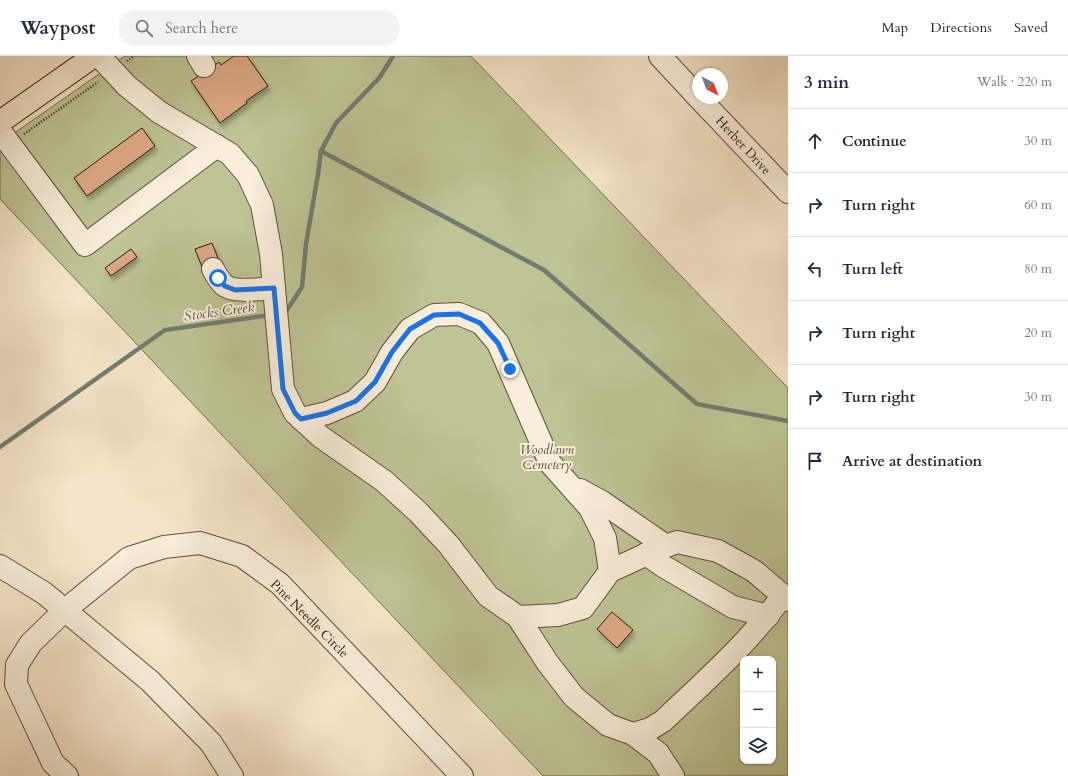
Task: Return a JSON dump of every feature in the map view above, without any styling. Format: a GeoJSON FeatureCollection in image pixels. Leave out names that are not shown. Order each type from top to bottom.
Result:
{"type":"FeatureCollection","features":[{"type":"Feature","properties":{"kind":"main road"},"geometry":{"type":"LineString","coordinates":[[0,122],[94,56]]}},
{"type":"Feature","properties":{"kind":"street","name":"Herber Drive"},"geometry":{"type":"LineString","coordinates":[[660,56],[692,90]]}},
{"type":"Feature","properties":{"kind":"street"},"geometry":{"type":"LineString","coordinates":[[106,64],[127,86],[159,112],[230,154],[248,175],[262,205],[271,254],[283,389],[295,413],[321,437],[384,481],[418,512],[448,544],[488,596],[518,617],[546,662],[574,696],[608,726],[633,734],[658,753],[673,776]]}},
{"type":"Feature","properties":{"kind":"street","name":"Herber Drive"},"geometry":{"type":"LineString","coordinates":[[706,104],[788,192]]}},
{"type":"Feature","properties":{"kind":"street"},"geometry":{"type":"LineString","coordinates":[[5,137],[85,245],[217,146]]}},
{"type":"Feature","properties":{"kind":"street"},"geometry":{"type":"LineString","coordinates":[[213,269],[225,286],[235,290],[275,297]]}},
{"type":"Feature","properties":{"kind":"street"},"geometry":{"type":"LineString","coordinates":[[301,419],[327,413],[356,401],[375,382],[392,352],[410,329],[434,315],[459,314],[480,323],[498,343],[550,463],[590,508],[605,538],[610,571]]}},
{"type":"Feature","properties":{"kind":"street"},"geometry":{"type":"LineString","coordinates":[[571,486],[602,502],[666,546]]}},
{"type":"Feature","properties":{"kind":"street"},"geometry":{"type":"LineString","coordinates":[[518,617],[558,615],[583,608],[610,571],[646,554],[677,542],[718,551],[754,571],[786,597],[749,637],[663,721],[650,729],[633,734]]}},
{"type":"Feature","properties":{"kind":"street","name":"Pine Needle Circle"},"geometry":{"type":"LineString","coordinates":[[67,776],[53,763],[16,684],[17,665],[31,643],[65,610],[129,558],[164,547],[200,543],[242,556],[280,584],[462,776]]}},
{"type":"Feature","properties":{"kind":"street"},"geometry":{"type":"LineString","coordinates":[[646,554],[733,607],[768,616]]}},
{"type":"Feature","properties":{"kind":"street"},"geometry":{"type":"LineString","coordinates":[[0,566],[44,593],[150,681],[211,743],[232,776]]}},
{"type":"Feature","properties":{"kind":"path"},"geometry":{"type":"LineString","coordinates":[[5,137],[106,64],[134,56]]}},
{"type":"Feature","properties":{"kind":"green space","name":"Woodlawn Cemetery"},"geometry":{"type":"Polygon","coordinates":[[[125,56],[471,56],[788,388],[788,776],[543,776],[0,199],[0,143],[125,56]]]}},
{"type":"Feature","properties":{"kind":"building"},"geometry":{"type":"Polygon","coordinates":[[[234,56],[247,56],[268,86],[246,101],[247,103],[220,123],[191,81],[219,62],[221,65],[234,56]]]}},
{"type":"Feature","properties":{"kind":"building"},"geometry":{"type":"Polygon","coordinates":[[[142,128],[155,146],[87,196],[74,178],[142,128]]]}},
{"type":"Feature","properties":{"kind":"building"},"geometry":{"type":"Polygon","coordinates":[[[212,243],[221,266],[204,272],[195,249],[212,243]]]}},
{"type":"Feature","properties":{"kind":"building"},"geometry":{"type":"Polygon","coordinates":[[[131,249],[137,257],[111,276],[105,268],[131,249]]]}},
{"type":"Feature","properties":{"kind":"building"},"geometry":{"type":"Polygon","coordinates":[[[612,612],[633,630],[617,648],[597,629],[612,612]]]}},
{"type":"Feature","properties":{"kind":"waterway","name":"Stocks Creek"},"geometry":{"type":"LineString","coordinates":[[283,313],[285,313],[302,287],[306,244],[321,151],[336,123],[380,77],[393,56]]}},
{"type":"Feature","properties":{"kind":"waterway"},"geometry":{"type":"LineString","coordinates":[[321,151],[544,270],[697,404],[788,421]]}},
{"type":"Feature","properties":{"kind":"waterway","name":"Stocks Creek"},"geometry":{"type":"LineString","coordinates":[[0,447],[165,330],[270,315]]}},
{"type":"Feature","properties":{"kind":"route"},"geometry":{"type":"LineString","coordinates":[[218,278],[225,286],[235,290],[274,288],[283,389],[295,413],[301,419],[327,413],[356,401],[375,382],[392,352],[410,329],[434,315],[459,314],[480,323],[498,343],[510,369]]}}]}
